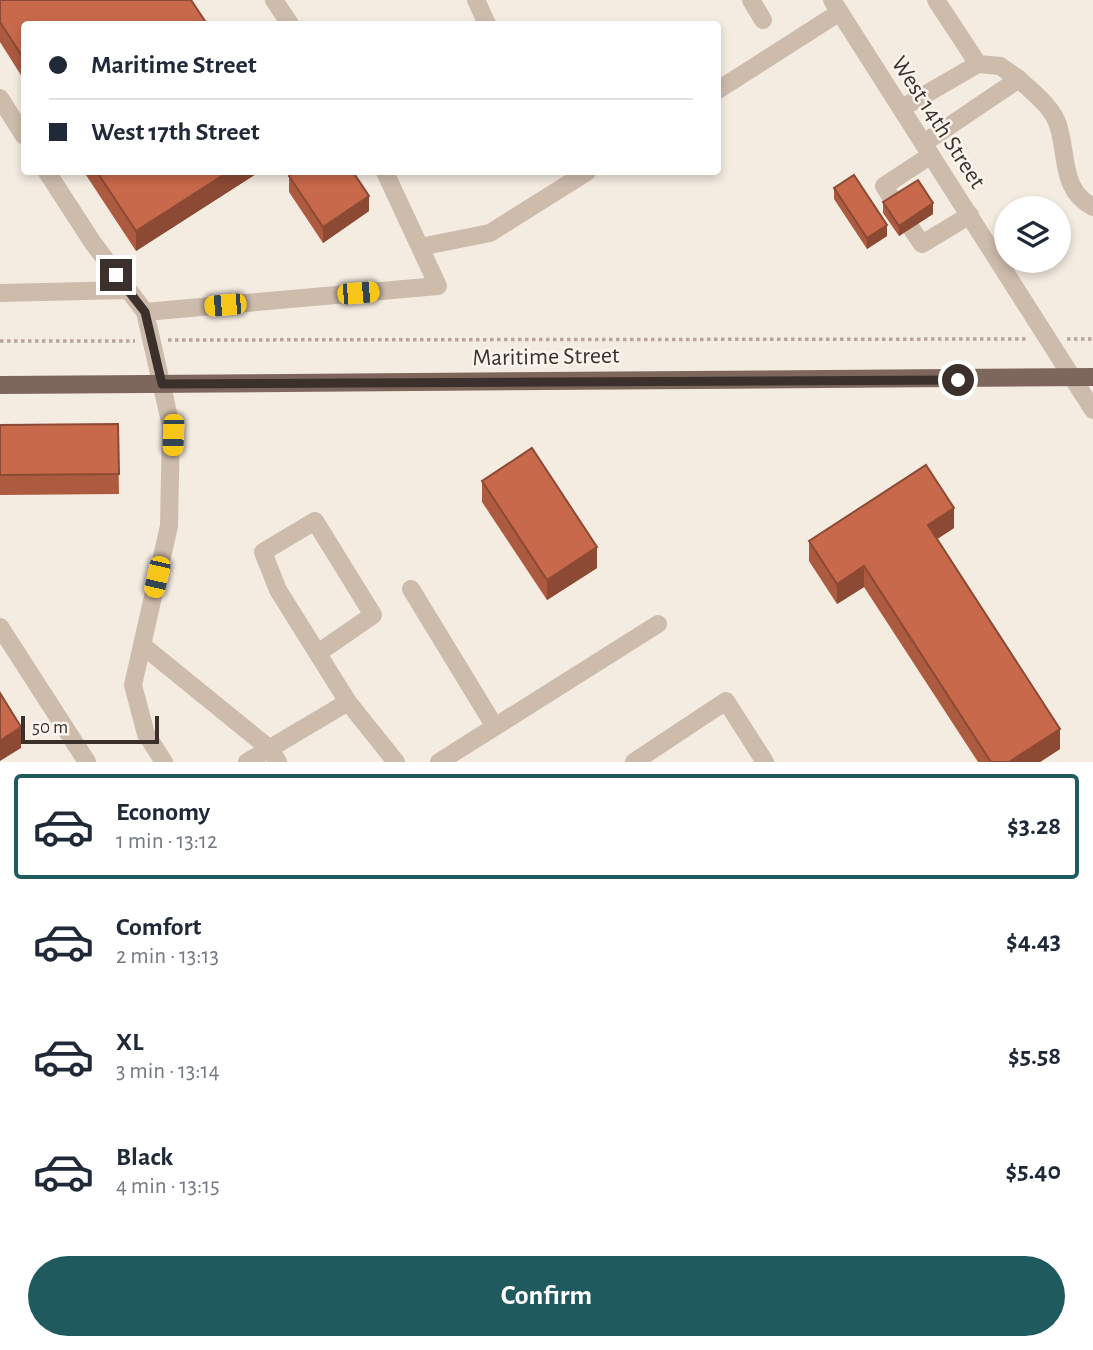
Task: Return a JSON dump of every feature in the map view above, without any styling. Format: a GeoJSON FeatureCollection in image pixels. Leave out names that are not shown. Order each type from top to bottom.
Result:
{"type":"FeatureCollection","features":[{"type":"Feature","properties":{"kind":"main road","name":"Maritime Street"},"geometry":{"type":"LineString","coordinates":[[0,385],[1093,377]]}},
{"type":"Feature","properties":{"kind":"street"},"geometry":{"type":"LineString","coordinates":[[274,0],[288,21]]}},
{"type":"Feature","properties":{"kind":"street"},"geometry":{"type":"LineString","coordinates":[[476,0],[486,21]]}},
{"type":"Feature","properties":{"kind":"street"},"geometry":{"type":"LineString","coordinates":[[751,0],[763,20]]}},
{"type":"Feature","properties":{"kind":"street"},"geometry":{"type":"LineString","coordinates":[[936,0],[978,64]]}},
{"type":"Feature","properties":{"kind":"street"},"geometry":{"type":"LineString","coordinates":[[721,88],[836,6]]}},
{"type":"Feature","properties":{"kind":"street","name":"West 14th Street"},"geometry":{"type":"LineString","coordinates":[[836,6],[1093,410]]}},
{"type":"Feature","properties":{"kind":"street"},"geometry":{"type":"LineString","coordinates":[[902,108],[978,64],[1000,66],[1018,79],[1053,114],[1058,125],[1067,180],[1082,201],[1093,207]]}},
{"type":"Feature","properties":{"kind":"street"},"geometry":{"type":"LineString","coordinates":[[896,205],[884,186],[1018,79]]}},
{"type":"Feature","properties":{"kind":"street"},"geometry":{"type":"LineString","coordinates":[[0,98],[21,131]]}},
{"type":"Feature","properties":{"kind":"street"},"geometry":{"type":"LineString","coordinates":[[49,175],[93,243],[145,312],[173,435],[169,526],[133,685],[146,734],[164,762]]}},
{"type":"Feature","properties":{"kind":"street"},"geometry":{"type":"LineString","coordinates":[[145,312],[438,286],[386,175]]}},
{"type":"Feature","properties":{"kind":"street"},"geometry":{"type":"LineString","coordinates":[[420,247],[489,233],[582,175]]}},
{"type":"Feature","properties":{"kind":"street"},"geometry":{"type":"LineString","coordinates":[[911,228],[922,244],[970,215]]}},
{"type":"Feature","properties":{"kind":"street"},"geometry":{"type":"LineString","coordinates":[[0,293],[128,290]]}},
{"type":"Feature","properties":{"kind":"street"},"geometry":{"type":"LineString","coordinates":[[318,653],[373,615],[315,522],[263,552],[278,590],[348,702],[396,762]]}},
{"type":"Feature","properties":{"kind":"street"},"geometry":{"type":"LineString","coordinates":[[411,589],[495,727]]}},
{"type":"Feature","properties":{"kind":"street"},"geometry":{"type":"LineString","coordinates":[[439,762],[658,624]]}},
{"type":"Feature","properties":{"kind":"street"},"geometry":{"type":"LineString","coordinates":[[0,627],[84,761]]}},
{"type":"Feature","properties":{"kind":"street"},"geometry":{"type":"LineString","coordinates":[[142,645],[274,755]]}},
{"type":"Feature","properties":{"kind":"street"},"geometry":{"type":"LineString","coordinates":[[634,762],[726,701],[765,762]]}},
{"type":"Feature","properties":{"kind":"street"},"geometry":{"type":"LineString","coordinates":[[247,762],[274,755],[348,702]]}},
{"type":"Feature","properties":{"kind":"path"},"geometry":{"type":"LineString","coordinates":[[210,340],[984,339]]}},
{"type":"Feature","properties":{"kind":"path"},"geometry":{"type":"LineString","coordinates":[[0,341],[102,341]]}},
{"type":"Feature","properties":{"kind":"building"},"geometry":{"type":"Polygon","coordinates":[[[0,0],[191,0],[205,21],[21,21],[21,54],[0,22],[0,0]]]}},
{"type":"Feature","properties":{"kind":"building"},"geometry":{"type":"Polygon","coordinates":[[[99,175],[223,175],[136,231],[99,175]]]}},
{"type":"Feature","properties":{"kind":"building"},"geometry":{"type":"Polygon","coordinates":[[[355,175],[369,196],[323,227],[289,176],[355,175]]]}},
{"type":"Feature","properties":{"kind":"building"},"geometry":{"type":"Polygon","coordinates":[[[854,175],[887,225],[867,238],[834,188],[854,175]]]}},
{"type":"Feature","properties":{"kind":"building"},"geometry":{"type":"Polygon","coordinates":[[[918,180],[933,203],[899,226],[883,202],[918,180]]]}},
{"type":"Feature","properties":{"kind":"building"},"geometry":{"type":"Polygon","coordinates":[[[118,424],[119,474],[0,475],[0,425],[118,424]]]}},
{"type":"Feature","properties":{"kind":"building"},"geometry":{"type":"Polygon","coordinates":[[[532,448],[597,547],[547,580],[482,481],[532,448]]]}},
{"type":"Feature","properties":{"kind":"building"},"geometry":{"type":"Polygon","coordinates":[[[926,465],[954,508],[928,525],[1060,729],[1009,762],[991,762],[864,566],[837,584],[809,541],[926,465]]]}},
{"type":"Feature","properties":{"kind":"building"},"geometry":{"type":"Polygon","coordinates":[[[0,693],[21,727],[0,741],[0,693]]]}},
{"type":"Feature","properties":{"kind":"route"},"geometry":{"type":"LineString","coordinates":[[116,275],[145,312],[162,384],[641,379],[958,380]]}}]}
